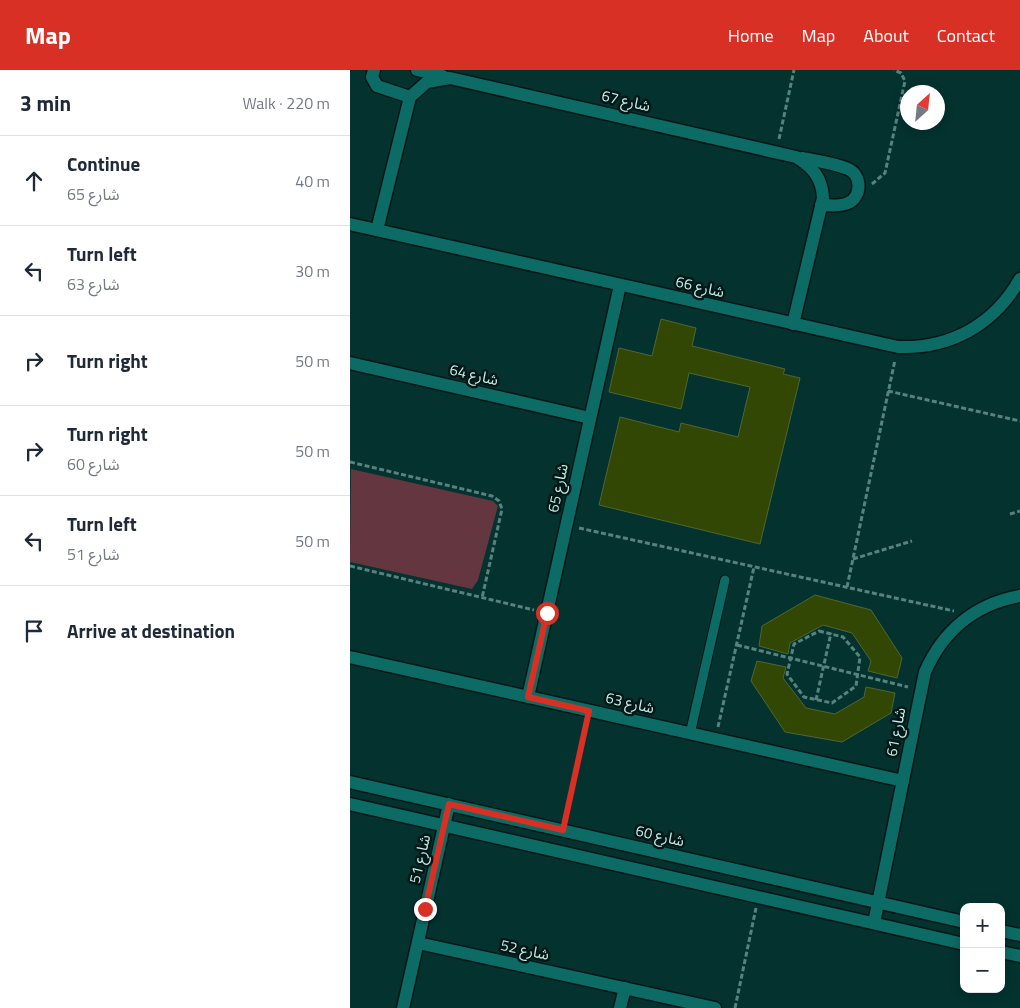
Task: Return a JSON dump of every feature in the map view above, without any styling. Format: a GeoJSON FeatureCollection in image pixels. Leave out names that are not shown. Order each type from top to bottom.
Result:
{"type":"FeatureCollection","features":[{"type":"Feature","properties":{"kind":"street"},"geometry":{"type":"LineString","coordinates":[[374,70],[372,78],[376,86],[410,97],[377,230]]}},
{"type":"Feature","properties":{"kind":"street"},"geometry":{"type":"LineString","coordinates":[[417,70],[450,78]]}},
{"type":"Feature","properties":{"kind":"street","name":"شارع 67"},"geometry":{"type":"LineString","coordinates":[[410,97],[427,82],[450,78],[796,157],[808,165],[818,176],[822,190],[821,205],[793,324]]}},
{"type":"Feature","properties":{"kind":"street"},"geometry":{"type":"LineString","coordinates":[[796,157],[849,169],[858,179],[859,185],[856,197],[847,204],[821,205]]}},
{"type":"Feature","properties":{"kind":"street","name":"شارع 66"},"geometry":{"type":"LineString","coordinates":[[350,224],[898,347],[921,347],[938,344],[971,331],[998,310],[1020,279]]}},
{"type":"Feature","properties":{"kind":"street","name":"شارع 65"},"geometry":{"type":"LineString","coordinates":[[528,697],[620,285]]}},
{"type":"Feature","properties":{"kind":"street","name":"شارع 64"},"geometry":{"type":"LineString","coordinates":[[350,363],[590,418]]}},
{"type":"Feature","properties":{"kind":"street","name":"شارع 61"},"geometry":{"type":"LineString","coordinates":[[874,923],[925,672],[936,650],[951,631],[971,615],[995,602],[1020,596]]}},
{"type":"Feature","properties":{"kind":"street","name":"شارع 63"},"geometry":{"type":"LineString","coordinates":[[350,657],[903,781]]}},
{"type":"Feature","properties":{"kind":"street","name":"شارع 60"},"geometry":{"type":"LineString","coordinates":[[350,782],[960,921]]}},
{"type":"Feature","properties":{"kind":"street"},"geometry":{"type":"LineString","coordinates":[[350,804],[960,943]]}},
{"type":"Feature","properties":{"kind":"street","name":"شارع 51"},"geometry":{"type":"LineString","coordinates":[[403,1008],[449,804]]}},
{"type":"Feature","properties":{"kind":"street"},"geometry":{"type":"LineString","coordinates":[[1005,932],[1020,935]]}},
{"type":"Feature","properties":{"kind":"street","name":"شارع 52"},"geometry":{"type":"LineString","coordinates":[[418,943],[716,1008]]}},
{"type":"Feature","properties":{"kind":"street"},"geometry":{"type":"LineString","coordinates":[[1005,953],[1020,956]]}},
{"type":"Feature","properties":{"kind":"street"},"geometry":{"type":"LineString","coordinates":[[620,1008],[625,988]]}},
{"type":"Feature","properties":{"kind":"lane"},"geometry":{"type":"LineString","coordinates":[[690,734],[725,580]]}},
{"type":"Feature","properties":{"kind":"path"},"geometry":{"type":"LineString","coordinates":[[776,152],[794,70]]}},
{"type":"Feature","properties":{"kind":"path"},"geometry":{"type":"LineString","coordinates":[[859,185],[876,182],[885,173],[905,82],[901,73],[894,70]]}},
{"type":"Feature","properties":{"kind":"path"},"geometry":{"type":"LineString","coordinates":[[847,587],[898,347]]}},
{"type":"Feature","properties":{"kind":"path"},"geometry":{"type":"LineString","coordinates":[[888,391],[1020,421]]}},
{"type":"Feature","properties":{"kind":"path"},"geometry":{"type":"LineString","coordinates":[[350,462],[492,496],[499,501],[502,509],[482,598]]}},
{"type":"Feature","properties":{"kind":"path"},"geometry":{"type":"LineString","coordinates":[[1010,514],[1020,511]]}},
{"type":"Feature","properties":{"kind":"path"},"geometry":{"type":"LineString","coordinates":[[566,525],[971,615]]}},
{"type":"Feature","properties":{"kind":"path"},"geometry":{"type":"LineString","coordinates":[[853,559],[912,541]]}},
{"type":"Feature","properties":{"kind":"path"},"geometry":{"type":"LineString","coordinates":[[350,566],[547,613]]}},
{"type":"Feature","properties":{"kind":"path"},"geometry":{"type":"LineString","coordinates":[[716,740],[754,567]]}},
{"type":"Feature","properties":{"kind":"path"},"geometry":{"type":"LineString","coordinates":[[819,631],[843,637],[859,655],[856,686],[835,702],[804,698],[788,676],[791,658],[796,643],[819,631]]}},
{"type":"Feature","properties":{"kind":"path"},"geometry":{"type":"LineString","coordinates":[[816,700],[831,633]]}},
{"type":"Feature","properties":{"kind":"path"},"geometry":{"type":"LineString","coordinates":[[737,644],[921,690]]}},
{"type":"Feature","properties":{"kind":"path"},"geometry":{"type":"LineString","coordinates":[[563,830],[589,711]]}},
{"type":"Feature","properties":{"kind":"path"},"geometry":{"type":"LineString","coordinates":[[735,1008],[759,897]]}},
{"type":"Feature","properties":{"kind":"shaded area"},"geometry":{"type":"Polygon","coordinates":[[[351,469],[493,501],[498,506],[478,580],[472,589],[350,562],[351,469]]]}},
{"type":"Feature","properties":{"kind":"building"},"geometry":{"type":"Polygon","coordinates":[[[661,319],[696,328],[692,346],[785,369],[783,374],[800,378],[760,544],[599,505],[620,417],[679,432],[681,423],[738,437],[750,387],[689,373],[681,409],[609,392],[619,348],[652,356],[661,319]]]}},
{"type":"Feature","properties":{"kind":"building"},"geometry":{"type":"Polygon","coordinates":[[[815,595],[871,610],[902,658],[897,678],[868,671],[871,661],[852,633],[823,625],[790,643],[788,654],[759,646],[762,626],[815,595]]]}},
{"type":"Feature","properties":{"kind":"building"},"geometry":{"type":"Polygon","coordinates":[[[757,661],[786,667],[783,678],[806,708],[835,714],[864,697],[866,687],[895,693],[891,713],[842,742],[785,732],[751,681],[757,661]]]}},
{"type":"Feature","properties":{"kind":"route"},"geometry":{"type":"LineString","coordinates":[[425,909],[449,804],[563,830],[589,711],[528,697],[547,613]]}}]}
